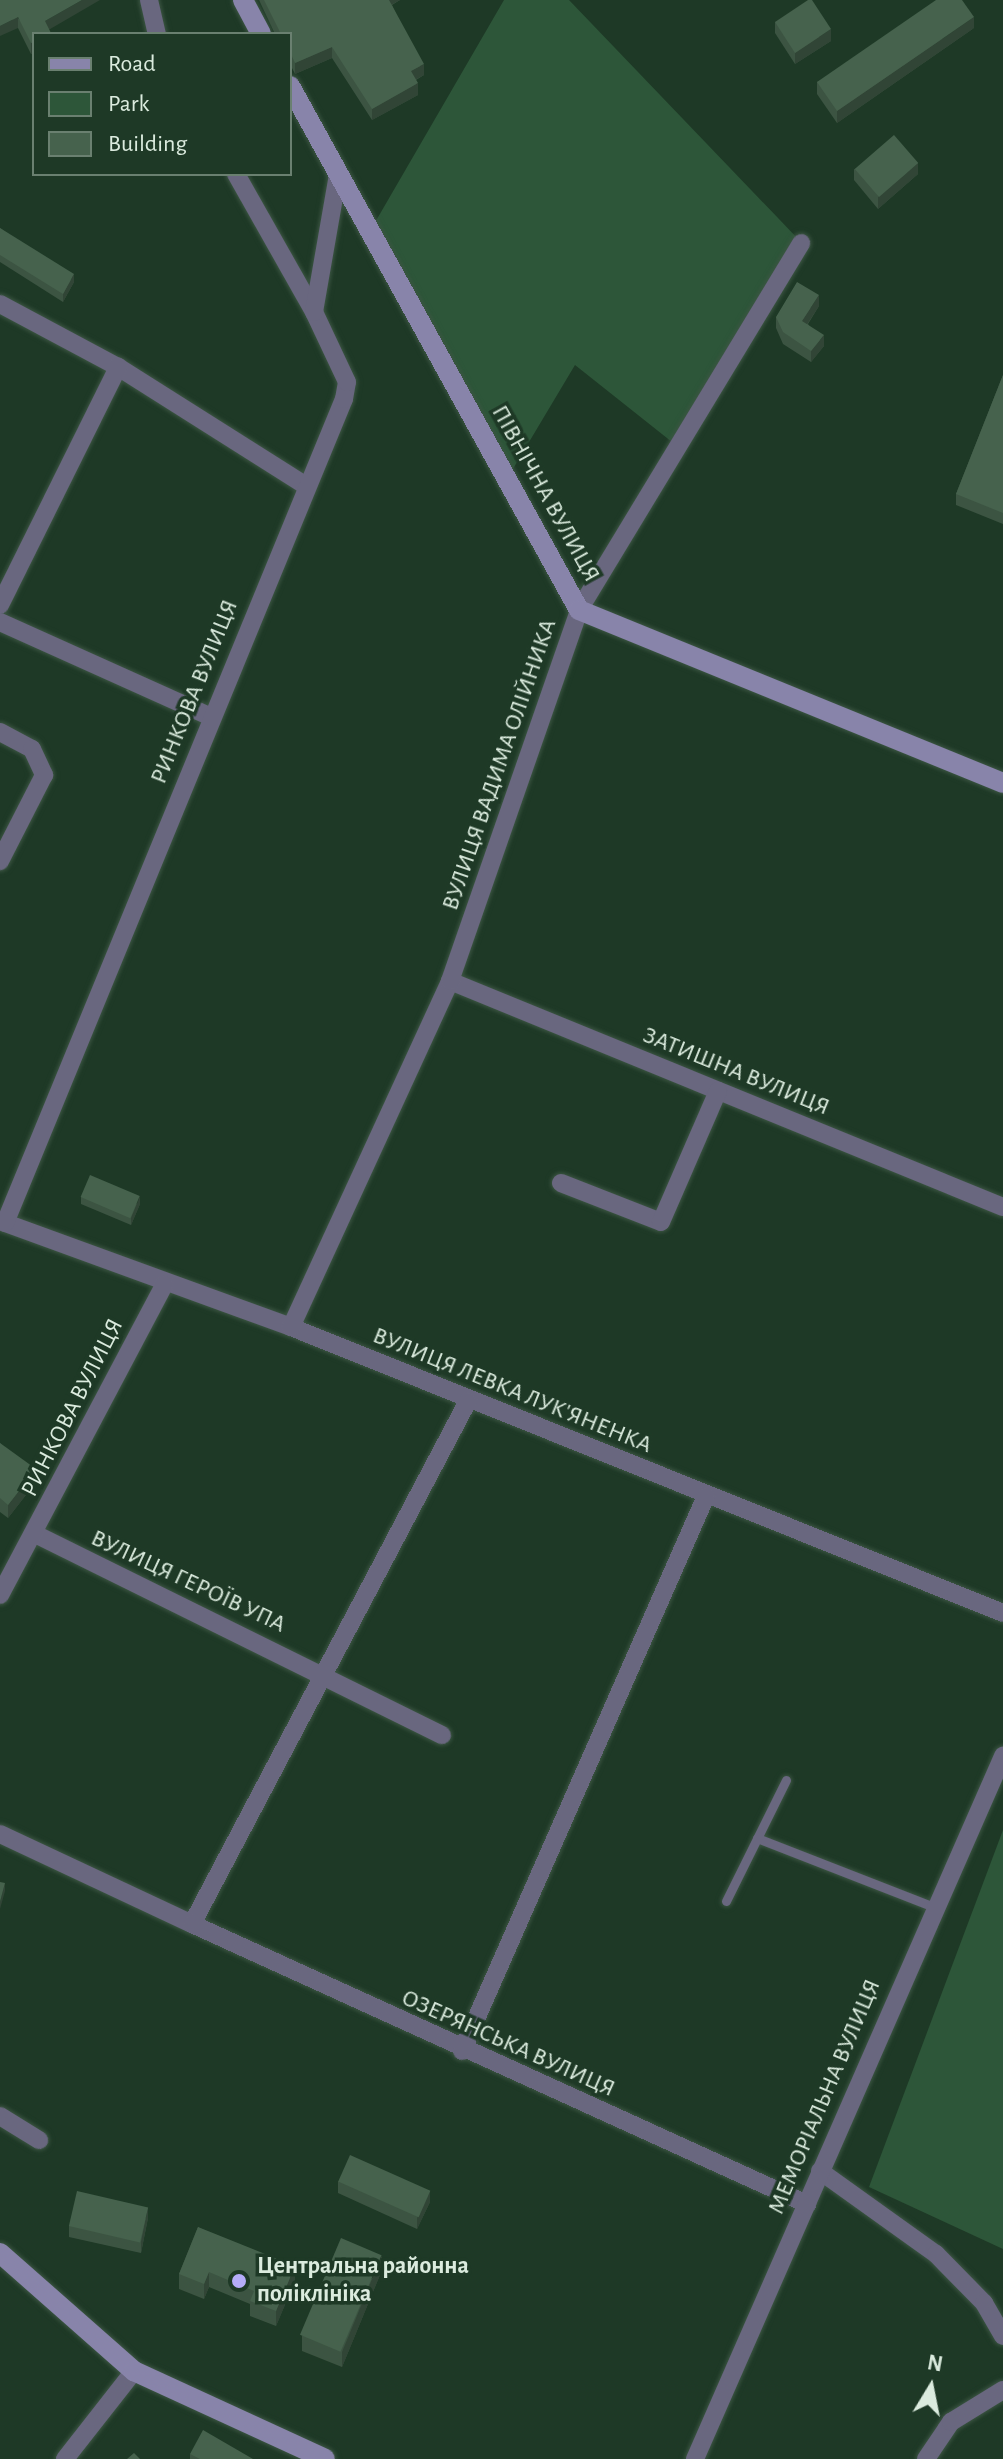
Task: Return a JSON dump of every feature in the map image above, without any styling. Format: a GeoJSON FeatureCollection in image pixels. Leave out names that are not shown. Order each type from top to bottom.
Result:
{"type":"FeatureCollection","features":[{"type":"Feature","properties":{"kind":"street"},"geometry":{"type":"LineString","coordinates":[[149,0],[157,32]]}},
{"type":"Feature","properties":{"kind":"street"},"geometry":{"type":"LineString","coordinates":[[243,0],[260,32]]}},
{"type":"Feature","properties":{"kind":"street","name":"ПІВНІЧНА ВУЛИЦЯ"},"geometry":{"type":"LineString","coordinates":[[292,90],[579,610],[1003,783]]}},
{"type":"Feature","properties":{"kind":"street"},"geometry":{"type":"LineString","coordinates":[[314,312],[338,174]]}},
{"type":"Feature","properties":{"kind":"street","name":"РИНКОВА ВУЛИЦЯ"},"geometry":{"type":"LineString","coordinates":[[3,1222],[347,382],[314,312],[237,176]]}},
{"type":"Feature","properties":{"kind":"street","name":"ВУЛИЦЯ ВАДИМА ОЛІЙНИКА"},"geometry":{"type":"LineString","coordinates":[[291,1327],[450,981],[579,610],[801,243]]}},
{"type":"Feature","properties":{"kind":"street"},"geometry":{"type":"LineString","coordinates":[[0,304],[118,367],[305,485]]}},
{"type":"Feature","properties":{"kind":"street"},"geometry":{"type":"LineString","coordinates":[[0,605],[118,367]]}},
{"type":"Feature","properties":{"kind":"street"},"geometry":{"type":"LineString","coordinates":[[0,622],[211,717]]}},
{"type":"Feature","properties":{"kind":"street"},"geometry":{"type":"LineString","coordinates":[[0,732],[32,749],[44,775],[0,861]]}},
{"type":"Feature","properties":{"kind":"street","name":"ЗАТИШНА ВУЛИЦЯ"},"geometry":{"type":"LineString","coordinates":[[450,981],[1003,1207]]}},
{"type":"Feature","properties":{"kind":"street"},"geometry":{"type":"LineString","coordinates":[[561,1183],[661,1222],[718,1091]]}},
{"type":"Feature","properties":{"kind":"street","name":"ВУЛИЦЯ ЛЕВКА ЛУК'ЯНЕНКА"},"geometry":{"type":"LineString","coordinates":[[3,1222],[164,1285],[291,1327],[468,1401],[1003,1613]]}},
{"type":"Feature","properties":{"kind":"street","name":"РИНКОВА ВУЛИЦЯ"},"geometry":{"type":"LineString","coordinates":[[0,1595],[35,1534],[164,1285]]}},
{"type":"Feature","properties":{"kind":"street"},"geometry":{"type":"LineString","coordinates":[[192,1924],[321,1674],[468,1401]]}},
{"type":"Feature","properties":{"kind":"street"},"geometry":{"type":"LineString","coordinates":[[462,2051],[706,1496]]}},
{"type":"Feature","properties":{"kind":"street","name":"ВУЛИЦЯ ГЕРОЇВ УПА"},"geometry":{"type":"LineString","coordinates":[[35,1534],[442,1735]]}},
{"type":"Feature","properties":{"kind":"street","name":"МЕМОРІАЛЬНА ВУЛИЦЯ"},"geometry":{"type":"LineString","coordinates":[[695,2459],[934,1907],[1003,1756]]}},
{"type":"Feature","properties":{"kind":"street","name":"ОЗЕРЯНСЬКА ВУЛИЦЯ"},"geometry":{"type":"LineString","coordinates":[[0,1834],[462,2051],[807,2204]]}},
{"type":"Feature","properties":{"kind":"street"},"geometry":{"type":"LineString","coordinates":[[0,2116],[39,2140]]}},
{"type":"Feature","properties":{"kind":"street"},"geometry":{"type":"LineString","coordinates":[[820,2171],[936,2254],[984,2303],[1003,2336]]}},
{"type":"Feature","properties":{"kind":"street"},"geometry":{"type":"LineString","coordinates":[[0,2253],[134,2371],[325,2459]]}},
{"type":"Feature","properties":{"kind":"street"},"geometry":{"type":"LineString","coordinates":[[65,2459],[134,2371]]}},
{"type":"Feature","properties":{"kind":"street"},"geometry":{"type":"LineString","coordinates":[[926,2459],[951,2422],[1003,2390]]}},
{"type":"Feature","properties":{"kind":"lane"},"geometry":{"type":"LineString","coordinates":[[726,1901],[786,1780]]}},
{"type":"Feature","properties":{"kind":"lane"},"geometry":{"type":"LineString","coordinates":[[757,1838],[934,1907]]}},
{"type":"Feature","properties":{"kind":"green space"},"geometry":{"type":"Polygon","coordinates":[[[504,0],[569,0],[800,241],[677,446],[575,365],[507,479],[370,231],[504,0]]]}},
{"type":"Feature","properties":{"kind":"green space"},"geometry":{"type":"Polygon","coordinates":[[[1003,1830],[1003,2249],[869,2187],[1003,1830]]]}},
{"type":"Feature","properties":{"kind":"building"},"geometry":{"type":"Polygon","coordinates":[[[0,0],[82,0],[45,21],[50,32],[32,32],[31,43],[18,17],[0,26],[0,0]]]}},
{"type":"Feature","properties":{"kind":"building"},"geometry":{"type":"Polygon","coordinates":[[[264,0],[389,0],[424,64],[411,71],[418,83],[372,109],[332,47],[295,63],[292,32],[280,32],[264,0]]]}},
{"type":"Feature","properties":{"kind":"building"},"geometry":{"type":"Polygon","coordinates":[[[812,0],[831,29],[795,53],[775,22],[812,0]]]}},
{"type":"Feature","properties":{"kind":"building"},"geometry":{"type":"Polygon","coordinates":[[[936,0],[962,0],[974,17],[837,111],[817,82],[936,0]]]}},
{"type":"Feature","properties":{"kind":"building"},"geometry":{"type":"Polygon","coordinates":[[[894,135],[918,163],[879,197],[855,169],[894,135]]]}},
{"type":"Feature","properties":{"kind":"building"},"geometry":{"type":"Polygon","coordinates":[[[0,228],[74,274],[63,294],[0,255],[0,228]]]}},
{"type":"Feature","properties":{"kind":"building"},"geometry":{"type":"Polygon","coordinates":[[[797,282],[819,295],[802,321],[824,335],[811,351],[783,332],[776,317],[797,282]]]}},
{"type":"Feature","properties":{"kind":"building"},"geometry":{"type":"Polygon","coordinates":[[[1003,375],[1003,513],[956,494],[1003,375]]]}},
{"type":"Feature","properties":{"kind":"building"},"geometry":{"type":"Polygon","coordinates":[[[90,1175],[140,1196],[130,1218],[81,1197],[90,1175]]]}},
{"type":"Feature","properties":{"kind":"building"},"geometry":{"type":"Polygon","coordinates":[[[0,1443],[36,1469],[8,1505],[0,1498],[0,1443]]]}},
{"type":"Feature","properties":{"kind":"building"},"geometry":{"type":"Polygon","coordinates":[[[0,1882],[5,1883],[0,1902],[0,1882]]]}},
{"type":"Feature","properties":{"kind":"building"},"geometry":{"type":"Polygon","coordinates":[[[350,2155],[430,2191],[419,2217],[338,2181],[350,2155]]]}},
{"type":"Feature","properties":{"kind":"building"},"geometry":{"type":"Polygon","coordinates":[[[77,2191],[148,2207],[140,2242],[69,2226],[77,2191]]]}},
{"type":"Feature","properties":{"kind":"building"},"geometry":{"type":"Polygon","coordinates":[[[198,2227],[295,2266],[276,2311],[250,2301],[254,2291],[209,2272],[204,2284],[179,2274],[198,2227]]]}},
{"type":"Feature","properties":{"kind":"building"},"geometry":{"type":"Polygon","coordinates":[[[341,2238],[382,2255],[340,2352],[300,2335],[341,2238]]]}},
{"type":"Feature","properties":{"kind":"building"},"geometry":{"type":"Polygon","coordinates":[[[203,2430],[253,2459],[200,2459],[190,2454],[203,2430]]]}},
{"type":"Feature","properties":{"kind":"place","name":"Центральна районна поліклініка"},"geometry":{"type":"Point","coordinates":[239,2281]}}]}
